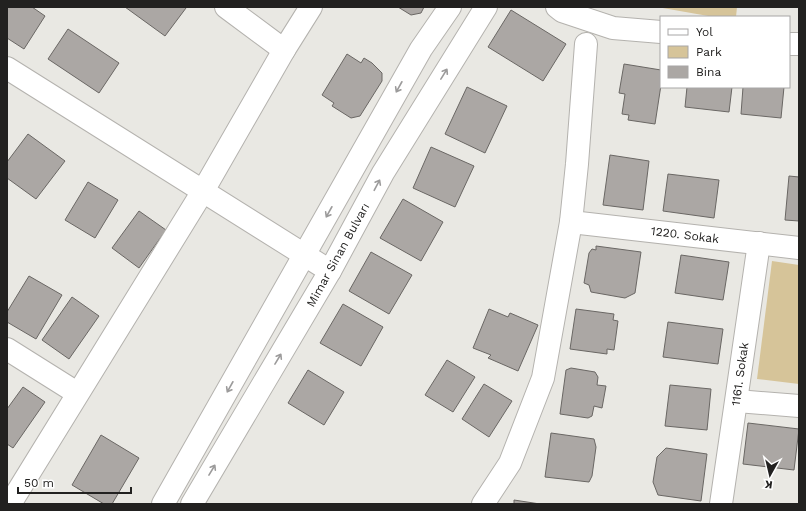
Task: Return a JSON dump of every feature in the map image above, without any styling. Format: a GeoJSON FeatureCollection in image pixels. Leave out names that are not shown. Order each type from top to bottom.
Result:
{"type":"FeatureCollection","features":[{"type":"Feature","properties":{"kind":"street"},"geometry":{"type":"LineString","coordinates":[[226,7],[284,50]]}},
{"type":"Feature","properties":{"kind":"street"},"geometry":{"type":"LineString","coordinates":[[10,504],[77,393],[203,191],[284,50],[311,7]]}},
{"type":"Feature","properties":{"kind":"street"},"geometry":{"type":"LineString","coordinates":[[163,504],[421,49],[450,7]]}},
{"type":"Feature","properties":{"kind":"street","name":"Mimar Sinan Bulvarı"},"geometry":{"type":"LineString","coordinates":[[192,504],[330,271],[383,173],[486,7]]}},
{"type":"Feature","properties":{"kind":"street"},"geometry":{"type":"LineString","coordinates":[[560,9],[613,28],[660,32]]}},
{"type":"Feature","properties":{"kind":"street"},"geometry":{"type":"LineString","coordinates":[[483,504],[510,463],[543,378],[571,222],[586,44],[560,9]]}},
{"type":"Feature","properties":{"kind":"street"},"geometry":{"type":"LineString","coordinates":[[586,44],[613,28]]}},
{"type":"Feature","properties":{"kind":"street"},"geometry":{"type":"LineString","coordinates":[[7,68],[330,271]]}},
{"type":"Feature","properties":{"kind":"street","name":"1220. Sokak"},"geometry":{"type":"LineString","coordinates":[[571,222],[799,248]]}},
{"type":"Feature","properties":{"kind":"street","name":"1161. Sokak"},"geometry":{"type":"LineString","coordinates":[[721,504],[759,243]]}},
{"type":"Feature","properties":{"kind":"street"},"geometry":{"type":"LineString","coordinates":[[7,349],[77,393]]}},
{"type":"Feature","properties":{"kind":"street"},"geometry":{"type":"LineString","coordinates":[[736,401],[799,406]]}},
{"type":"Feature","properties":{"kind":"green space"},"geometry":{"type":"Polygon","coordinates":[[[657,7],[737,7],[736,16],[708,16],[657,7]]]}},
{"type":"Feature","properties":{"kind":"green space"},"geometry":{"type":"Polygon","coordinates":[[[772,261],[799,265],[799,384],[757,379],[772,261]]]}},
{"type":"Feature","properties":{"kind":"building"},"geometry":{"type":"Polygon","coordinates":[[[7,7],[32,7],[45,16],[24,49],[7,38],[7,7]]]}},
{"type":"Feature","properties":{"kind":"building"},"geometry":{"type":"Polygon","coordinates":[[[125,7],[185,7],[186,8],[165,36],[125,7]]]}},
{"type":"Feature","properties":{"kind":"building"},"geometry":{"type":"Polygon","coordinates":[[[398,7],[424,7],[421,13],[411,15],[398,7]]]}},
{"type":"Feature","properties":{"kind":"building"},"geometry":{"type":"Polygon","coordinates":[[[511,10],[566,44],[543,81],[488,47],[511,10]]]}},
{"type":"Feature","properties":{"kind":"building"},"geometry":{"type":"Polygon","coordinates":[[[68,29],[119,63],[99,93],[48,59],[68,29]]]}},
{"type":"Feature","properties":{"kind":"building"},"geometry":{"type":"Polygon","coordinates":[[[347,54],[361,63],[364,58],[372,63],[382,73],[382,81],[360,116],[351,118],[332,106],[334,103],[322,95],[347,54]]]}},
{"type":"Feature","properties":{"kind":"building"},"geometry":{"type":"Polygon","coordinates":[[[624,64],[660,70],[661,88],[655,124],[628,120],[629,115],[622,114],[625,94],[619,93],[624,64]]]}},
{"type":"Feature","properties":{"kind":"building"},"geometry":{"type":"Polygon","coordinates":[[[467,87],[507,106],[485,153],[445,134],[467,87]]]}},
{"type":"Feature","properties":{"kind":"building"},"geometry":{"type":"Polygon","coordinates":[[[687,88],[732,88],[729,112],[685,107],[687,88]]]}},
{"type":"Feature","properties":{"kind":"building"},"geometry":{"type":"Polygon","coordinates":[[[743,88],[784,88],[781,118],[741,114],[743,88]]]}},
{"type":"Feature","properties":{"kind":"building"},"geometry":{"type":"Polygon","coordinates":[[[28,134],[65,161],[36,199],[7,178],[7,162],[28,134]]]}},
{"type":"Feature","properties":{"kind":"building"},"geometry":{"type":"Polygon","coordinates":[[[431,147],[474,166],[455,207],[413,188],[431,147]]]}},
{"type":"Feature","properties":{"kind":"building"},"geometry":{"type":"Polygon","coordinates":[[[610,155],[649,161],[643,210],[603,205],[610,155]]]}},
{"type":"Feature","properties":{"kind":"building"},"geometry":{"type":"Polygon","coordinates":[[[668,174],[719,180],[714,218],[663,211],[668,174]]]}},
{"type":"Feature","properties":{"kind":"building"},"geometry":{"type":"Polygon","coordinates":[[[789,176],[799,177],[799,221],[785,220],[789,176]]]}},
{"type":"Feature","properties":{"kind":"building"},"geometry":{"type":"Polygon","coordinates":[[[88,182],[118,200],[95,238],[65,220],[88,182]]]}},
{"type":"Feature","properties":{"kind":"building"},"geometry":{"type":"Polygon","coordinates":[[[403,199],[443,222],[421,261],[380,238],[403,199]]]}},
{"type":"Feature","properties":{"kind":"building"},"geometry":{"type":"Polygon","coordinates":[[[139,211],[166,230],[139,268],[112,248],[139,211]]]}},
{"type":"Feature","properties":{"kind":"building"},"geometry":{"type":"Polygon","coordinates":[[[596,246],[641,252],[635,293],[625,298],[591,292],[589,285],[584,283],[589,253],[592,249],[596,250],[596,246]]]}},
{"type":"Feature","properties":{"kind":"building"},"geometry":{"type":"Polygon","coordinates":[[[371,252],[412,275],[389,314],[349,291],[371,252]]]}},
{"type":"Feature","properties":{"kind":"building"},"geometry":{"type":"Polygon","coordinates":[[[681,255],[729,262],[723,300],[675,293],[681,255]]]}},
{"type":"Feature","properties":{"kind":"building"},"geometry":{"type":"Polygon","coordinates":[[[29,276],[62,295],[36,339],[7,322],[7,312],[29,276]]]}},
{"type":"Feature","properties":{"kind":"building"},"geometry":{"type":"Polygon","coordinates":[[[72,297],[99,316],[69,359],[42,340],[72,297]]]}},
{"type":"Feature","properties":{"kind":"building"},"geometry":{"type":"Polygon","coordinates":[[[343,304],[383,327],[361,366],[320,343],[343,304]]]}},
{"type":"Feature","properties":{"kind":"building"},"geometry":{"type":"Polygon","coordinates":[[[489,309],[508,317],[510,313],[538,325],[518,371],[488,358],[491,355],[473,348],[489,309]]]}},
{"type":"Feature","properties":{"kind":"building"},"geometry":{"type":"Polygon","coordinates":[[[576,309],[614,314],[613,320],[618,321],[614,350],[607,349],[607,354],[570,349],[576,309]]]}},
{"type":"Feature","properties":{"kind":"building"},"geometry":{"type":"Polygon","coordinates":[[[668,322],[723,329],[718,364],[663,357],[668,322]]]}},
{"type":"Feature","properties":{"kind":"building"},"geometry":{"type":"Polygon","coordinates":[[[447,360],[475,377],[453,412],[425,395],[447,360]]]}},
{"type":"Feature","properties":{"kind":"building"},"geometry":{"type":"Polygon","coordinates":[[[571,368],[595,372],[598,377],[597,385],[606,386],[602,408],[594,406],[592,416],[588,418],[560,414],[566,370],[571,368]]]}},
{"type":"Feature","properties":{"kind":"building"},"geometry":{"type":"Polygon","coordinates":[[[308,370],[344,392],[324,425],[288,403],[308,370]]]}},
{"type":"Feature","properties":{"kind":"building"},"geometry":{"type":"Polygon","coordinates":[[[484,384],[512,401],[489,437],[462,419],[484,384]]]}},
{"type":"Feature","properties":{"kind":"building"},"geometry":{"type":"Polygon","coordinates":[[[670,385],[711,389],[707,430],[665,426],[670,385]]]}},
{"type":"Feature","properties":{"kind":"building"},"geometry":{"type":"Polygon","coordinates":[[[23,387],[45,402],[13,448],[7,444],[7,409],[23,387]]]}},
{"type":"Feature","properties":{"kind":"building"},"geometry":{"type":"Polygon","coordinates":[[[748,423],[799,429],[794,470],[743,464],[748,423]]]}},
{"type":"Feature","properties":{"kind":"building"},"geometry":{"type":"Polygon","coordinates":[[[551,433],[594,439],[596,447],[592,476],[589,482],[545,477],[551,433]]]}},
{"type":"Feature","properties":{"kind":"building"},"geometry":{"type":"Polygon","coordinates":[[[101,435],[139,458],[112,504],[104,504],[72,485],[101,435]]]}},
{"type":"Feature","properties":{"kind":"building"},"geometry":{"type":"Polygon","coordinates":[[[666,448],[707,454],[701,501],[658,495],[653,482],[657,457],[666,448]]]}},
{"type":"Feature","properties":{"kind":"building"},"geometry":{"type":"Polygon","coordinates":[[[514,500],[540,504],[514,504],[514,500]]]}}]}
